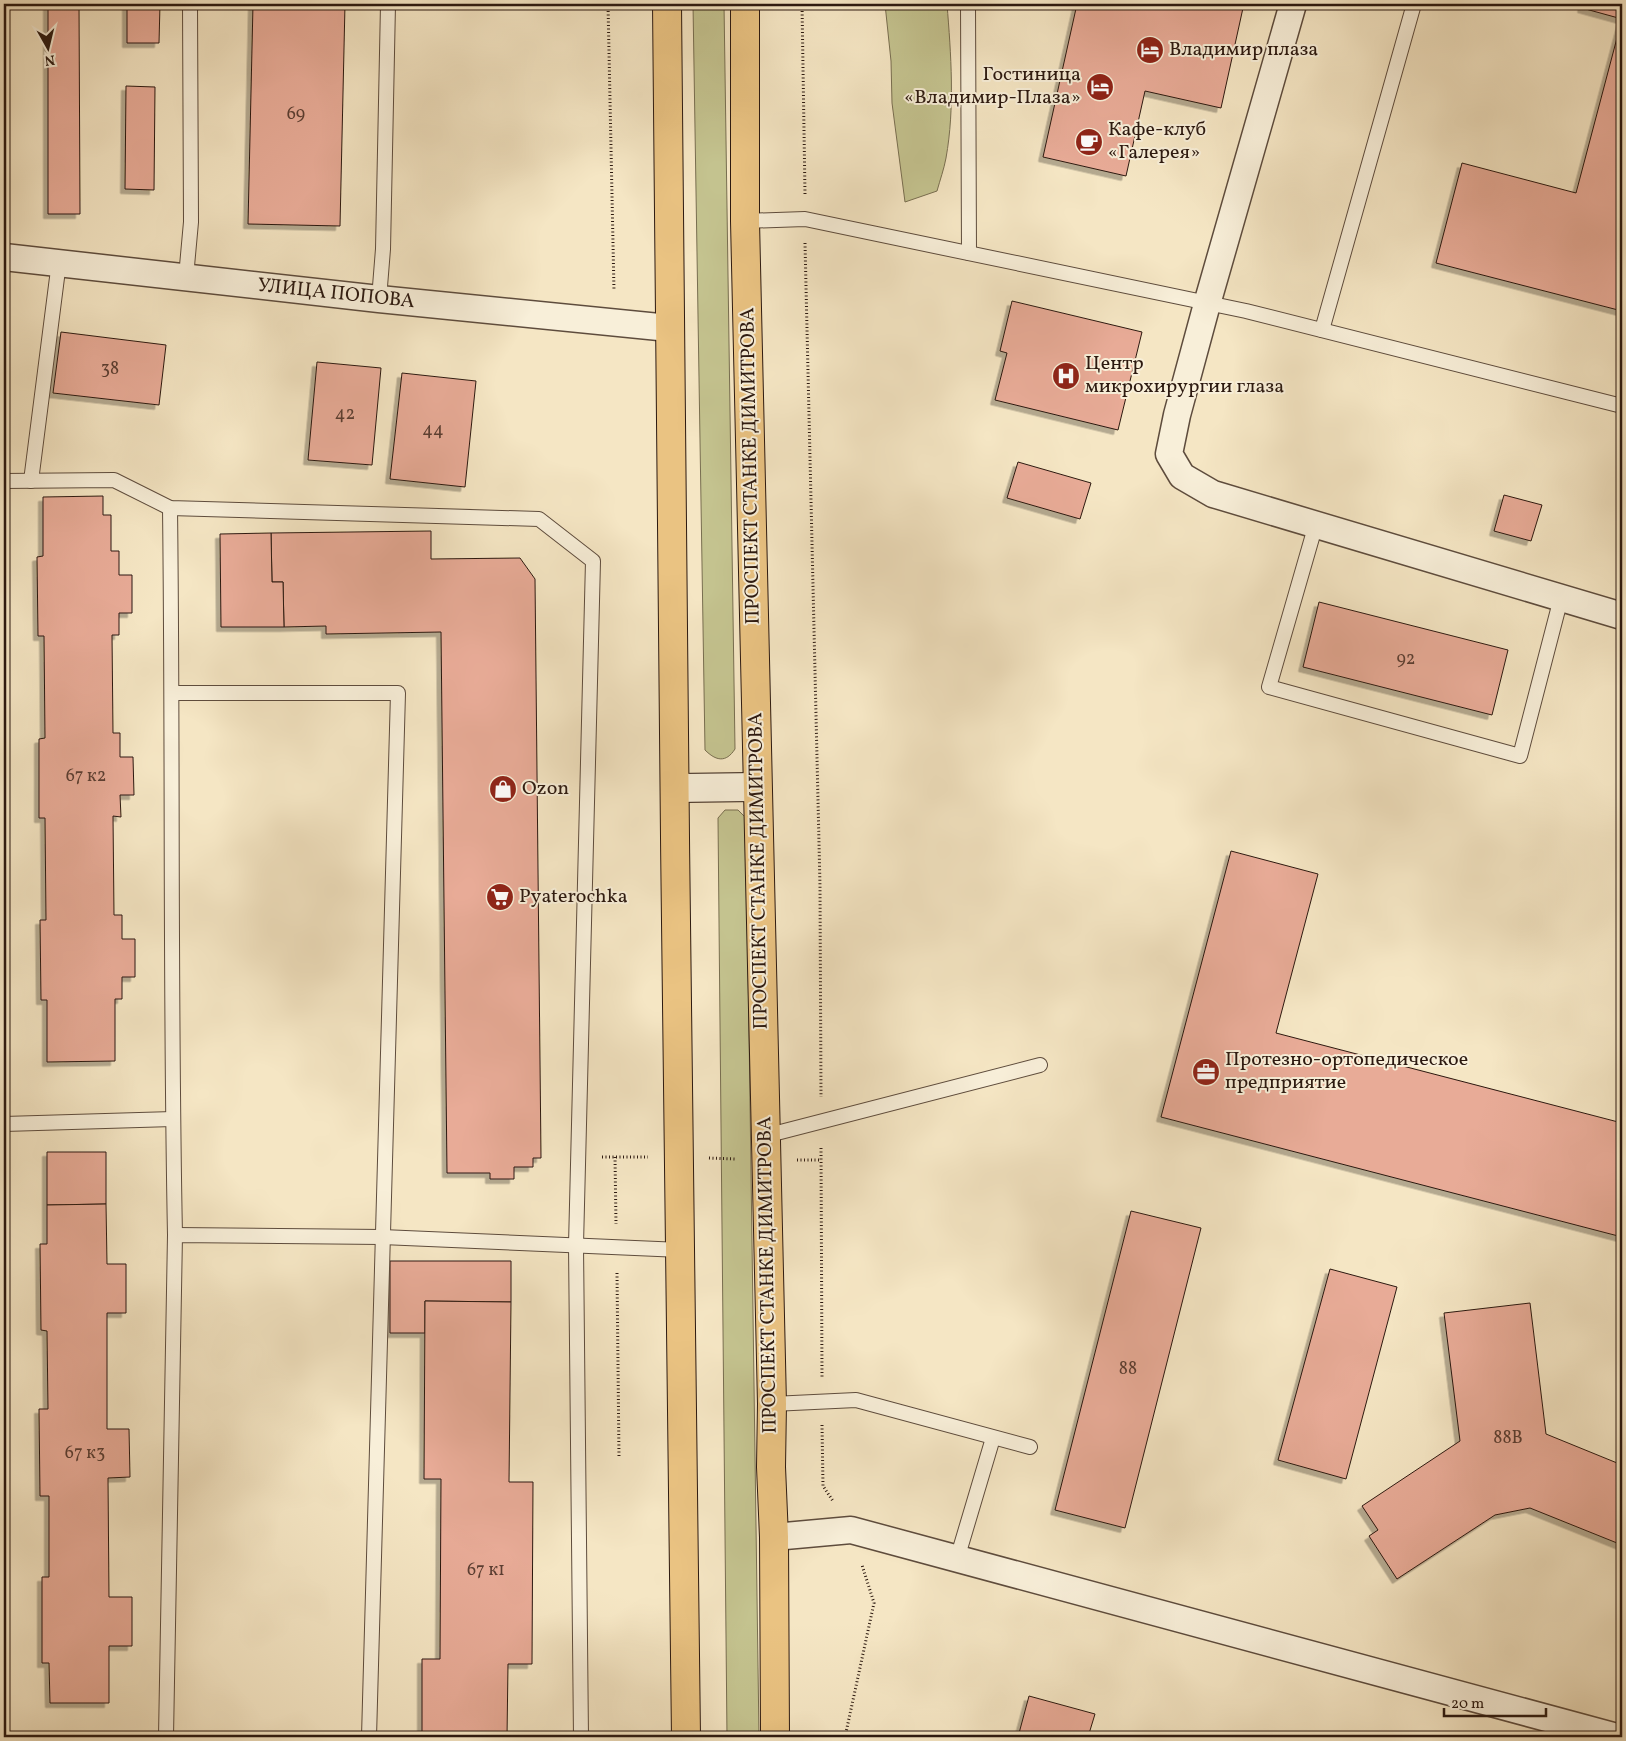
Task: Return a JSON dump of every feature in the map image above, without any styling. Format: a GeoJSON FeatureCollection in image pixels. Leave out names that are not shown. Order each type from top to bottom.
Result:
{"type":"FeatureCollection","features":[{"type":"Feature","properties":{"kind":"main road"},"geometry":{"type":"LineString","coordinates":[[667,4],[668,328],[686,1737]]}},
{"type":"Feature","properties":{"kind":"main road","name":"ПРОСПЕКТ СТАНКЕ ДИМИТРОВА"},"geometry":{"type":"LineString","coordinates":[[745,4],[746,221],[772,1404],[771,1467],[774,1537],[775,1737]]}},
{"type":"Feature","properties":{"kind":"main road"},"geometry":{"type":"LineString","coordinates":[[675,788],[757,787]]}},
{"type":"Feature","properties":{"kind":"street"},"geometry":{"type":"LineString","coordinates":[[1293,4],[1177,416],[1169,454],[1182,476],[1213,494],[1622,616]]}},
{"type":"Feature","properties":{"kind":"street","name":"УЛИЦА ПОПОВА"},"geometry":{"type":"LineString","coordinates":[[4,256],[379,299],[668,328]]}},
{"type":"Feature","properties":{"kind":"street"},"geometry":{"type":"LineString","coordinates":[[774,1537],[851,1530],[1617,1737]]}},
{"type":"Feature","properties":{"kind":"lane"},"geometry":{"type":"LineString","coordinates":[[186,277],[191,222],[190,4]]}},
{"type":"Feature","properties":{"kind":"lane"},"geometry":{"type":"LineString","coordinates":[[379,299],[383,249],[388,4]]}},
{"type":"Feature","properties":{"kind":"lane"},"geometry":{"type":"LineString","coordinates":[[968,4],[969,253]]}},
{"type":"Feature","properties":{"kind":"lane"},"geometry":{"type":"LineString","coordinates":[[1322,330],[1414,4]]}},
{"type":"Feature","properties":{"kind":"lane"},"geometry":{"type":"LineString","coordinates":[[746,221],[805,218],[1322,330],[1622,406]]}},
{"type":"Feature","properties":{"kind":"lane"},"geometry":{"type":"LineString","coordinates":[[32,481],[59,262]]}},
{"type":"Feature","properties":{"kind":"lane"},"geometry":{"type":"LineString","coordinates":[[4,481],[114,480],[170,508],[539,519],[593,561],[576,1245],[581,1737]]}},
{"type":"Feature","properties":{"kind":"lane"},"geometry":{"type":"LineString","coordinates":[[166,1737],[174,1235],[172,1119],[173,693],[170,508]]}},
{"type":"Feature","properties":{"kind":"lane"},"geometry":{"type":"LineString","coordinates":[[1316,524],[1269,687],[1520,756],[1561,598]]}},
{"type":"Feature","properties":{"kind":"lane"},"geometry":{"type":"LineString","coordinates":[[173,693],[398,693],[369,1737]]}},
{"type":"Feature","properties":{"kind":"lane"},"geometry":{"type":"LineString","coordinates":[[766,1136],[1040,1065]]}},
{"type":"Feature","properties":{"kind":"lane"},"geometry":{"type":"LineString","coordinates":[[4,1124],[172,1119]]}},
{"type":"Feature","properties":{"kind":"lane"},"geometry":{"type":"LineString","coordinates":[[174,1235],[382,1237],[681,1250]]}},
{"type":"Feature","properties":{"kind":"lane"},"geometry":{"type":"LineString","coordinates":[[772,1404],[856,1400],[1030,1448]]}},
{"type":"Feature","properties":{"kind":"lane"},"geometry":{"type":"LineString","coordinates":[[957,1559],[994,1438]]}},
{"type":"Feature","properties":{"kind":"path"},"geometry":{"type":"LineString","coordinates":[[608,4],[614,323]]}},
{"type":"Feature","properties":{"kind":"path"},"geometry":{"type":"LineString","coordinates":[[802,4],[820,886],[823,1486],[851,1530],[874,1603],[845,1737]]}},
{"type":"Feature","properties":{"kind":"path"},"geometry":{"type":"LineString","coordinates":[[615,1157],[619,1457]]}},
{"type":"Feature","properties":{"kind":"shaded area"},"geometry":{"type":"Polygon","coordinates":[[[693,4],[724,4],[735,749],[728,757],[721,759],[705,750],[693,4]]]}},
{"type":"Feature","properties":{"kind":"shaded area"},"geometry":{"type":"Polygon","coordinates":[[[885,4],[947,4],[951,62],[951,120],[945,162],[937,191],[905,202],[892,103],[891,61],[885,4]]]}},
{"type":"Feature","properties":{"kind":"shaded area"},"geometry":{"type":"Polygon","coordinates":[[[725,810],[738,810],[746,818],[759,1737],[727,1737],[718,818],[725,810]]]}},
{"type":"Feature","properties":{"kind":"building"},"geometry":{"type":"Polygon","coordinates":[[[48,4],[79,4],[80,214],[48,214],[48,4]]]}},
{"type":"Feature","properties":{"kind":"building"},"geometry":{"type":"Polygon","coordinates":[[[127,4],[160,4],[159,43],[127,43],[127,4]]]}},
{"type":"Feature","properties":{"kind":"building"},"geometry":{"type":"Polygon","coordinates":[[[253,4],[345,4],[340,226],[248,224],[253,4]]]}},
{"type":"Feature","properties":{"kind":"building","name":"Владимир плаза"},"geometry":{"type":"Polygon","coordinates":[[[1077,4],[1222,4],[1243,8],[1221,108],[1145,91],[1126,176],[1043,157],[1077,4]]]}},
{"type":"Feature","properties":{"kind":"building"},"geometry":{"type":"Polygon","coordinates":[[[1583,4],[1622,4],[1622,19],[1582,8],[1583,4]]]}},
{"type":"Feature","properties":{"kind":"building"},"geometry":{"type":"Polygon","coordinates":[[[1622,19],[1622,311],[1436,263],[1462,163],[1576,193],[1622,19]]]}},
{"type":"Feature","properties":{"kind":"building"},"geometry":{"type":"Polygon","coordinates":[[[126,86],[155,87],[154,190],[125,189],[126,86]]]}},
{"type":"Feature","properties":{"kind":"building","name":"Центр микрохирургии глаза"},"geometry":{"type":"Polygon","coordinates":[[[1012,301],[1142,332],[1118,430],[995,400],[1007,353],[1000,351],[1012,301]]]}},
{"type":"Feature","properties":{"kind":"building"},"geometry":{"type":"Polygon","coordinates":[[[61,332],[166,345],[159,405],[53,393],[61,332]]]}},
{"type":"Feature","properties":{"kind":"building"},"geometry":{"type":"Polygon","coordinates":[[[317,362],[381,368],[372,465],[308,460],[317,362]]]}},
{"type":"Feature","properties":{"kind":"building"},"geometry":{"type":"Polygon","coordinates":[[[402,373],[476,381],[465,487],[390,479],[402,373]]]}},
{"type":"Feature","properties":{"kind":"building"},"geometry":{"type":"Polygon","coordinates":[[[1018,462],[1091,483],[1080,519],[1007,498],[1018,462]]]}},
{"type":"Feature","properties":{"kind":"building"},"geometry":{"type":"Polygon","coordinates":[[[1504,495],[1542,505],[1531,541],[1494,531],[1504,495]]]}},
{"type":"Feature","properties":{"kind":"building"},"geometry":{"type":"Polygon","coordinates":[[[103,496],[103,515],[111,515],[111,551],[119,551],[119,575],[132,575],[132,613],[119,613],[119,635],[112,635],[113,733],[120,733],[120,757],[133,757],[134,795],[120,795],[121,817],[113,816],[114,915],[122,915],[122,939],[135,939],[135,977],[122,977],[122,999],[115,999],[115,1061],[47,1062],[47,1000],[41,1000],[40,920],[46,920],[45,818],[39,818],[39,739],[45,738],[44,636],[38,636],[37,557],[43,556],[43,497],[103,496]]]}},
{"type":"Feature","properties":{"kind":"building"},"geometry":{"type":"Polygon","coordinates":[[[431,531],[431,559],[520,558],[535,579],[541,1158],[533,1158],[533,1167],[514,1167],[514,1179],[490,1179],[490,1173],[447,1173],[441,632],[326,634],[326,626],[284,627],[283,582],[272,582],[271,533],[431,531]]]}},
{"type":"Feature","properties":{"kind":"building"},"geometry":{"type":"Polygon","coordinates":[[[271,533],[272,582],[283,582],[284,627],[221,627],[220,534],[271,533]]]}},
{"type":"Feature","properties":{"kind":"building"},"geometry":{"type":"Polygon","coordinates":[[[1319,602],[1508,650],[1492,715],[1303,667],[1319,602]]]}},
{"type":"Feature","properties":{"kind":"building"},"geometry":{"type":"Polygon","coordinates":[[[1231,851],[1318,874],[1276,1033],[1622,1123],[1622,1237],[1161,1117],[1231,851]]]}},
{"type":"Feature","properties":{"kind":"building"},"geometry":{"type":"Polygon","coordinates":[[[47,1152],[106,1152],[106,1204],[47,1205],[47,1152]]]}},
{"type":"Feature","properties":{"kind":"building"},"geometry":{"type":"Polygon","coordinates":[[[106,1204],[107,1264],[126,1264],[126,1313],[107,1313],[107,1429],[129,1429],[130,1477],[108,1478],[109,1597],[132,1597],[132,1646],[109,1646],[109,1703],[50,1703],[49,1663],[42,1663],[42,1577],[49,1577],[49,1496],[40,1496],[39,1409],[48,1409],[47,1331],[41,1330],[40,1244],[47,1244],[47,1205],[106,1204]]]}},
{"type":"Feature","properties":{"kind":"building"},"geometry":{"type":"Polygon","coordinates":[[[1131,1211],[1201,1228],[1125,1528],[1055,1510],[1131,1211]]]}},
{"type":"Feature","properties":{"kind":"building"},"geometry":{"type":"Polygon","coordinates":[[[390,1261],[511,1261],[511,1302],[425,1301],[425,1333],[390,1333],[390,1261]]]}},
{"type":"Feature","properties":{"kind":"building"},"geometry":{"type":"Polygon","coordinates":[[[1330,1269],[1397,1287],[1346,1479],[1278,1460],[1330,1269]]]}},
{"type":"Feature","properties":{"kind":"building"},"geometry":{"type":"Polygon","coordinates":[[[425,1301],[511,1302],[509,1482],[533,1482],[532,1664],[508,1664],[507,1737],[422,1737],[422,1659],[440,1659],[441,1479],[424,1479],[425,1301]]]}},
{"type":"Feature","properties":{"kind":"building"},"geometry":{"type":"Polygon","coordinates":[[[1530,1303],[1546,1434],[1622,1465],[1622,1545],[1530,1508],[1495,1515],[1397,1579],[1369,1536],[1378,1530],[1362,1506],[1460,1441],[1444,1313],[1530,1303]]]}},
{"type":"Feature","properties":{"kind":"building"},"geometry":{"type":"Polygon","coordinates":[[[1029,1696],[1095,1714],[1088,1737],[1018,1737],[1029,1696]]]}},
{"type":"Feature","properties":{"kind":"place","name":"Владимир плаза"},"geometry":{"type":"Point","coordinates":[1150,50]}},
{"type":"Feature","properties":{"kind":"place","name":"Гостиница «Владимир-Плаза»"},"geometry":{"type":"Point","coordinates":[1100,87]}},
{"type":"Feature","properties":{"kind":"place","name":"Кафе-клуб «Галерея»"},"geometry":{"type":"Point","coordinates":[1089,142]}},
{"type":"Feature","properties":{"kind":"place","name":"Центр микрохирургии глаза"},"geometry":{"type":"Point","coordinates":[1066,376]}},
{"type":"Feature","properties":{"kind":"place","name":"Ozon"},"geometry":{"type":"Point","coordinates":[503,789]}},
{"type":"Feature","properties":{"kind":"place","name":"Pyaterochka"},"geometry":{"type":"Point","coordinates":[500,897]}},
{"type":"Feature","properties":{"kind":"place","name":"Протезно-ортопедическое предприятие"},"geometry":{"type":"Point","coordinates":[1206,1072]}}]}
